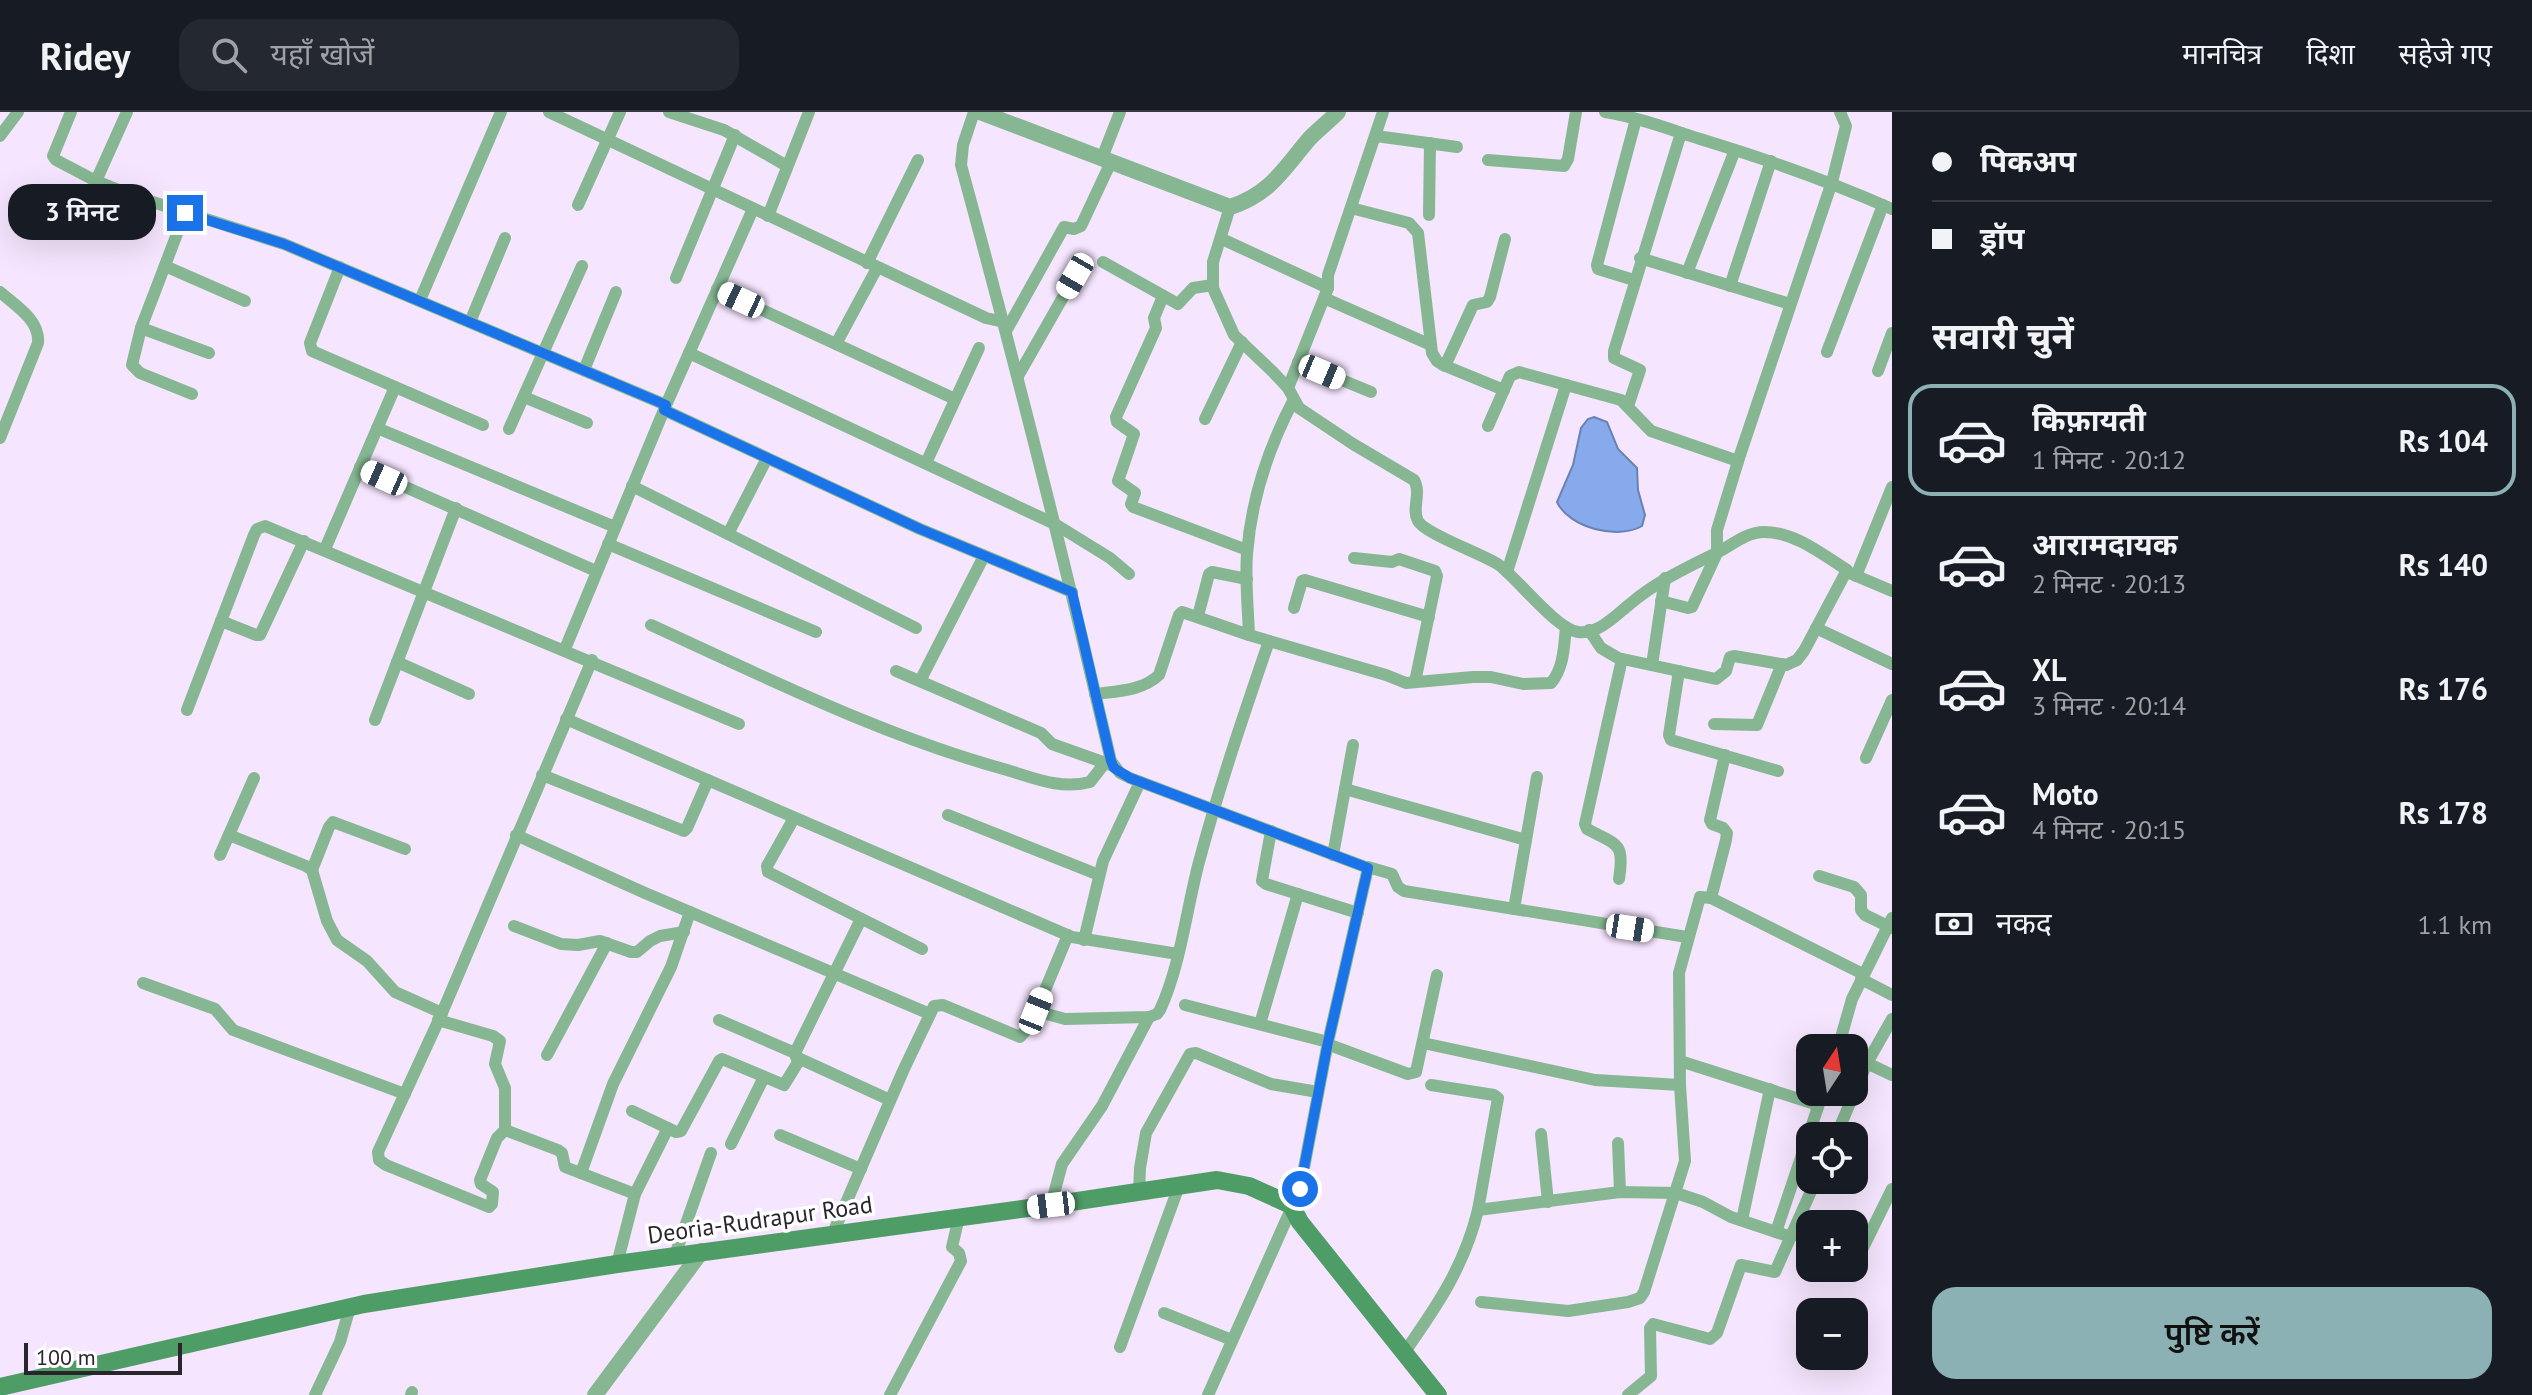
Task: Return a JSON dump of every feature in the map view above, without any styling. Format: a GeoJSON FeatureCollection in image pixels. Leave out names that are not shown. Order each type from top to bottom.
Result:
{"type":"FeatureCollection","features":[{"type":"Feature","properties":{"kind":"main road","name":"Deoria-Rudrapur Road"},"geometry":{"type":"LineString","coordinates":[[0,1387],[350,1307],[702,1251],[1217,1180],[1249,1186],[1291,1205]]}},
{"type":"Feature","properties":{"kind":"main road"},"geometry":{"type":"LineString","coordinates":[[1291,1205],[1300,1222],[1438,1395]]}},
{"type":"Feature","properties":{"kind":"street"},"geometry":{"type":"LineString","coordinates":[[0,136],[18,112]]}},
{"type":"Feature","properties":{"kind":"street"},"geometry":{"type":"LineString","coordinates":[[71,112],[53,156],[96,181],[284,244],[420,300],[665,407],[920,529],[1072,592]]}},
{"type":"Feature","properties":{"kind":"street"},"geometry":{"type":"LineString","coordinates":[[96,181],[127,112]]}},
{"type":"Feature","properties":{"kind":"street"},"geometry":{"type":"LineString","coordinates":[[420,300],[501,112]]}},
{"type":"Feature","properties":{"kind":"street"},"geometry":{"type":"LineString","coordinates":[[549,112],[1005,326]]}},
{"type":"Feature","properties":{"kind":"street"},"geometry":{"type":"LineString","coordinates":[[578,205],[620,112]]}},
{"type":"Feature","properties":{"kind":"street"},"geometry":{"type":"LineString","coordinates":[[669,112],[735,135],[787,166]]}},
{"type":"Feature","properties":{"kind":"street"},"geometry":{"type":"LineString","coordinates":[[768,216],[809,112]]}},
{"type":"Feature","properties":{"kind":"street"},"geometry":{"type":"LineString","coordinates":[[1109,764],[1072,592],[961,165],[963,145],[977,112],[1230,207],[1256,197],[1273,183],[1312,136],[1338,112]]}},
{"type":"Feature","properties":{"kind":"street"},"geometry":{"type":"LineString","coordinates":[[1005,326],[1061,230],[1067,226],[1074,229],[1081,226],[1120,112]]}},
{"type":"Feature","properties":{"kind":"street"},"geometry":{"type":"LineString","coordinates":[[1249,635],[1247,550],[1255,505],[1298,362],[1326,293],[1328,275],[1383,112]]}},
{"type":"Feature","properties":{"kind":"street"},"geometry":{"type":"LineString","coordinates":[[1488,160],[1564,166],[1576,112]]}},
{"type":"Feature","properties":{"kind":"street"},"geometry":{"type":"LineString","coordinates":[[1605,112],[1771,161],[1832,182],[1887,207],[1827,352]]}},
{"type":"Feature","properties":{"kind":"street"},"geometry":{"type":"LineString","coordinates":[[1661,601],[1692,607],[1717,553],[1717,530],[1738,461],[1832,182],[1846,126],[1840,112]]}},
{"type":"Feature","properties":{"kind":"street"},"geometry":{"type":"LineString","coordinates":[[1634,280],[1598,269],[1597,265],[1636,119]]}},
{"type":"Feature","properties":{"kind":"street"},"geometry":{"type":"LineString","coordinates":[[1628,406],[1640,370],[1613,355],[1640,258],[1681,133]]}},
{"type":"Feature","properties":{"kind":"street"},"geometry":{"type":"LineString","coordinates":[[676,278],[735,135]]}},
{"type":"Feature","properties":{"kind":"street"},"geometry":{"type":"LineString","coordinates":[[1376,136],[1457,147]]}},
{"type":"Feature","properties":{"kind":"street"},"geometry":{"type":"LineString","coordinates":[[1429,215],[1430,143]]}},
{"type":"Feature","properties":{"kind":"street"},"geometry":{"type":"LineString","coordinates":[[1687,273],[1735,150]]}},
{"type":"Feature","properties":{"kind":"street"},"geometry":{"type":"LineString","coordinates":[[836,344],[918,160]]}},
{"type":"Feature","properties":{"kind":"street"},"geometry":{"type":"LineString","coordinates":[[1730,286],[1771,161]]}},
{"type":"Feature","properties":{"kind":"street"},"geometry":{"type":"LineString","coordinates":[[1230,207],[1213,262],[1213,285],[1234,335],[1299,408],[1414,480],[1419,494],[1415,512],[1422,526],[1499,564],[1566,627],[1578,632],[1599,628],[1665,578],[1747,536],[1762,532],[1801,541],[1851,573],[1892,591]]}},
{"type":"Feature","properties":{"kind":"street"},"geometry":{"type":"LineString","coordinates":[[1351,208],[1415,227],[1431,345],[1437,361],[1504,390]]}},
{"type":"Feature","properties":{"kind":"street"},"geometry":{"type":"LineString","coordinates":[[565,649],[665,407],[753,209]]}},
{"type":"Feature","properties":{"kind":"street"},"geometry":{"type":"LineString","coordinates":[[185,213],[141,328],[134,370],[192,394]]}},
{"type":"Feature","properties":{"kind":"street"},"geometry":{"type":"LineString","coordinates":[[470,322],[505,238]]}},
{"type":"Feature","properties":{"kind":"street"},"geometry":{"type":"LineString","coordinates":[[1222,239],[1431,345]]}},
{"type":"Feature","properties":{"kind":"street"},"geometry":{"type":"LineString","coordinates":[[1445,366],[1473,305],[1487,302],[1490,297],[1505,239]]}},
{"type":"Feature","properties":{"kind":"street"},"geometry":{"type":"LineString","coordinates":[[1640,258],[1790,304]]}},
{"type":"Feature","properties":{"kind":"street"},"geometry":{"type":"LineString","coordinates":[[1103,262],[1178,304],[1193,288],[1213,285]]}},
{"type":"Feature","properties":{"kind":"street"},"geometry":{"type":"LineString","coordinates":[[165,266],[245,301]]}},
{"type":"Feature","properties":{"kind":"street"},"geometry":{"type":"LineString","coordinates":[[509,429],[582,266]]}},
{"type":"Feature","properties":{"kind":"street"},"geometry":{"type":"LineString","coordinates":[[340,267],[310,347],[312,351],[483,425]]}},
{"type":"Feature","properties":{"kind":"street"},"geometry":{"type":"LineString","coordinates":[[1018,376],[1075,276]]}},
{"type":"Feature","properties":{"kind":"street"},"geometry":{"type":"LineString","coordinates":[[717,289],[955,399]]}},
{"type":"Feature","properties":{"kind":"street"},"geometry":{"type":"LineString","coordinates":[[0,292],[39,332],[38,343],[0,438]]}},
{"type":"Feature","properties":{"kind":"street"},"geometry":{"type":"LineString","coordinates":[[584,370],[616,292]]}},
{"type":"Feature","properties":{"kind":"street"},"geometry":{"type":"LineString","coordinates":[[1163,296],[1155,315],[1156,328],[1116,417],[1117,422],[1133,432],[1135,438],[1118,481],[1135,493],[1131,504],[1133,507],[1247,550]]}},
{"type":"Feature","properties":{"kind":"street"},"geometry":{"type":"LineString","coordinates":[[141,328],[209,353]]}},
{"type":"Feature","properties":{"kind":"street"},"geometry":{"type":"LineString","coordinates":[[1878,371],[1892,333]]}},
{"type":"Feature","properties":{"kind":"street"},"geometry":{"type":"LineString","coordinates":[[1205,419],[1242,342]]}},
{"type":"Feature","properties":{"kind":"street"},"geometry":{"type":"LineString","coordinates":[[926,463],[979,348]]}},
{"type":"Feature","properties":{"kind":"street"},"geometry":{"type":"LineString","coordinates":[[689,353],[1055,524],[1100,551],[1129,574]]}},
{"type":"Feature","properties":{"kind":"street"},"geometry":{"type":"LineString","coordinates":[[1298,362],[1371,392]]}},
{"type":"Feature","properties":{"kind":"street"},"geometry":{"type":"LineString","coordinates":[[1488,426],[1510,376],[1519,372],[1621,400],[1651,431],[1738,461]]}},
{"type":"Feature","properties":{"kind":"street"},"geometry":{"type":"LineString","coordinates":[[1507,572],[1566,385]]}},
{"type":"Feature","properties":{"kind":"street"},"geometry":{"type":"LineString","coordinates":[[325,549],[395,387]]}},
{"type":"Feature","properties":{"kind":"street"},"geometry":{"type":"LineString","coordinates":[[524,397],[587,423]]}},
{"type":"Feature","properties":{"kind":"street"},"geometry":{"type":"LineString","coordinates":[[377,428],[615,527]]}},
{"type":"Feature","properties":{"kind":"street"},"geometry":{"type":"LineString","coordinates":[[728,534],[767,458]]}},
{"type":"Feature","properties":{"kind":"street"},"geometry":{"type":"LineString","coordinates":[[360,467],[596,571]]}},
{"type":"Feature","properties":{"kind":"street"},"geometry":{"type":"LineString","coordinates":[[632,486],[916,628]]}},
{"type":"Feature","properties":{"kind":"street"},"geometry":{"type":"LineString","coordinates":[[1589,630],[1601,648],[1622,659],[1716,679],[1726,671],[1730,657],[1734,656],[1782,664],[1797,660],[1851,573],[1892,487]]}},
{"type":"Feature","properties":{"kind":"street"},"geometry":{"type":"LineString","coordinates":[[375,720],[456,508]]}},
{"type":"Feature","properties":{"kind":"street"},"geometry":{"type":"LineString","coordinates":[[187,710],[257,529],[265,526],[739,724]]}},
{"type":"Feature","properties":{"kind":"street"},"geometry":{"type":"LineString","coordinates":[[221,621],[260,635],[304,541]]}},
{"type":"Feature","properties":{"kind":"street"},"geometry":{"type":"LineString","coordinates":[[608,544],[816,632]]}},
{"type":"Feature","properties":{"kind":"street"},"geometry":{"type":"LineString","coordinates":[[920,681],[984,556]]}},
{"type":"Feature","properties":{"kind":"street"},"geometry":{"type":"LineString","coordinates":[[1354,558],[1392,562],[1399,559],[1433,568],[1437,576],[1415,682]]}},
{"type":"Feature","properties":{"kind":"street"},"geometry":{"type":"LineString","coordinates":[[1198,616],[1209,574],[1247,579]]}},
{"type":"Feature","properties":{"kind":"street"},"geometry":{"type":"LineString","coordinates":[[1652,665],[1665,578]]}},
{"type":"Feature","properties":{"kind":"street"},"geometry":{"type":"LineString","coordinates":[[1294,608],[1302,581],[1305,580],[1429,617]]}},
{"type":"Feature","properties":{"kind":"street"},"geometry":{"type":"LineString","coordinates":[[1095,694],[1139,688],[1159,675],[1179,615],[1186,612],[1249,635],[1406,683],[1482,677],[1523,684],[1551,683],[1561,667],[1566,627]]}},
{"type":"Feature","properties":{"kind":"street"},"geometry":{"type":"LineString","coordinates":[[651,625],[843,713],[975,762],[1070,786],[1090,782],[1109,764]]}},
{"type":"Feature","properties":{"kind":"street"},"geometry":{"type":"LineString","coordinates":[[1816,628],[1892,664]]}},
{"type":"Feature","properties":{"kind":"street"},"geometry":{"type":"LineString","coordinates":[[1036,1011],[1076,1019],[1149,1017],[1157,1014],[1178,954],[1214,810],[1269,641]]}},
{"type":"Feature","properties":{"kind":"street"},"geometry":{"type":"LineString","coordinates":[[1619,879],[1623,857],[1621,850],[1616,844],[1587,829],[1585,824],[1622,659]]}},
{"type":"Feature","properties":{"kind":"street"},"geometry":{"type":"LineString","coordinates":[[229,835],[312,870],[327,921],[337,940],[367,961],[395,992],[440,1016],[500,1041],[496,1067],[505,1088],[505,1130],[497,1138],[481,1175],[481,1184],[494,1196],[489,1207],[379,1160],[378,1152],[440,1016],[592,660]]}},
{"type":"Feature","properties":{"kind":"street"},"geometry":{"type":"LineString","coordinates":[[397,662],[469,694]]}},
{"type":"Feature","properties":{"kind":"street"},"geometry":{"type":"LineString","coordinates":[[1714,724],[1757,725],[1782,664]]}},
{"type":"Feature","properties":{"kind":"street"},"geometry":{"type":"LineString","coordinates":[[896,671],[1041,733],[1052,744],[1109,764],[1140,782],[1392,874],[1398,887],[1404,891],[1687,937]]}},
{"type":"Feature","properties":{"kind":"street"},"geometry":{"type":"LineString","coordinates":[[1679,671],[1669,735],[1671,740],[1778,771]]}},
{"type":"Feature","properties":{"kind":"street"},"geometry":{"type":"LineString","coordinates":[[1866,758],[1892,700]]}},
{"type":"Feature","properties":{"kind":"street"},"geometry":{"type":"LineString","coordinates":[[566,719],[1068,935],[1178,954]]}},
{"type":"Feature","properties":{"kind":"street"},"geometry":{"type":"LineString","coordinates":[[1333,855],[1353,745]]}},
{"type":"Feature","properties":{"kind":"street"},"geometry":{"type":"LineString","coordinates":[[1711,898],[1727,833],[1710,820],[1725,755]]}},
{"type":"Feature","properties":{"kind":"street"},"geometry":{"type":"LineString","coordinates":[[542,775],[684,831],[708,780]]}},
{"type":"Feature","properties":{"kind":"street"},"geometry":{"type":"LineString","coordinates":[[1514,909],[1537,777]]}},
{"type":"Feature","properties":{"kind":"street"},"geometry":{"type":"LineString","coordinates":[[220,855],[254,778]]}},
{"type":"Feature","properties":{"kind":"street"},"geometry":{"type":"LineString","coordinates":[[1084,940],[1099,875],[1140,782]]}},
{"type":"Feature","properties":{"kind":"street"},"geometry":{"type":"LineString","coordinates":[[1345,789],[1526,840]]}},
{"type":"Feature","properties":{"kind":"street"},"geometry":{"type":"LineString","coordinates":[[948,815],[1099,875]]}},
{"type":"Feature","properties":{"kind":"street"},"geometry":{"type":"LineString","coordinates":[[794,818],[767,866],[768,872],[922,949]]}},
{"type":"Feature","properties":{"kind":"street"},"geometry":{"type":"LineString","coordinates":[[312,870],[333,822],[405,849]]}},
{"type":"Feature","properties":{"kind":"street"},"geometry":{"type":"LineString","coordinates":[[1271,831],[1262,881],[1358,913]]}},
{"type":"Feature","properties":{"kind":"street"},"geometry":{"type":"LineString","coordinates":[[516,835],[930,1014]]}},
{"type":"Feature","properties":{"kind":"street"},"geometry":{"type":"LineString","coordinates":[[1208,1395],[1300,1189],[1328,1043],[1368,867]]}},
{"type":"Feature","properties":{"kind":"street"},"geometry":{"type":"LineString","coordinates":[[1819,876],[1854,887],[1861,895],[1861,910],[1865,915],[1891,924],[1852,999],[1842,1034]]}},
{"type":"Feature","properties":{"kind":"street"},"geometry":{"type":"LineString","coordinates":[[1260,1024],[1298,894]]}},
{"type":"Feature","properties":{"kind":"street"},"geometry":{"type":"LineString","coordinates":[[1481,1302],[1568,1311],[1640,1298],[1685,1161],[1678,986],[1687,937],[1700,897],[1711,898],[1892,995]]}},
{"type":"Feature","properties":{"kind":"street"},"geometry":{"type":"LineString","coordinates":[[581,1173],[620,1067],[671,967],[690,912]]}},
{"type":"Feature","properties":{"kind":"street"},"geometry":{"type":"LineString","coordinates":[[632,1111],[676,1132],[681,1131],[722,1059],[784,1085],[861,919]]}},
{"type":"Feature","properties":{"kind":"street"},"geometry":{"type":"LineString","coordinates":[[514,926],[561,944],[578,945],[596,940],[631,952],[637,952],[660,936],[684,932]]}},
{"type":"Feature","properties":{"kind":"street"},"geometry":{"type":"LineString","coordinates":[[833,1233],[934,1006],[943,1005],[1020,1037],[1030,1026],[1068,935]]}},
{"type":"Feature","properties":{"kind":"street"},"geometry":{"type":"LineString","coordinates":[[547,1055],[607,943]]}},
{"type":"Feature","properties":{"kind":"street"},"geometry":{"type":"LineString","coordinates":[[1185,1005],[1328,1043],[1413,1074],[1419,1065],[1437,975]]}},
{"type":"Feature","properties":{"kind":"street"},"geometry":{"type":"LineString","coordinates":[[143,983],[215,1009],[233,1030],[405,1094]]}},
{"type":"Feature","properties":{"kind":"street"},"geometry":{"type":"LineString","coordinates":[[1051,1205],[1067,1155],[1102,1106],[1149,1017]]}},
{"type":"Feature","properties":{"kind":"street"},"geometry":{"type":"LineString","coordinates":[[1868,1061],[1892,1019]]}},
{"type":"Feature","properties":{"kind":"street"},"geometry":{"type":"LineString","coordinates":[[719,1020],[890,1100]]}},
{"type":"Feature","properties":{"kind":"street"},"geometry":{"type":"LineString","coordinates":[[1423,1043],[1595,1080],[1680,1085]]}},
{"type":"Feature","properties":{"kind":"street"},"geometry":{"type":"LineString","coordinates":[[1139,1192],[1144,1140],[1190,1054],[1196,1053],[1271,1084],[1318,1092]]}},
{"type":"Feature","properties":{"kind":"street"},"geometry":{"type":"LineString","coordinates":[[1680,1061],[1796,1098]]}},
{"type":"Feature","properties":{"kind":"street"},"geometry":{"type":"LineString","coordinates":[[1868,1063],[1892,1075]]}},
{"type":"Feature","properties":{"kind":"street"},"geometry":{"type":"LineString","coordinates":[[731,1144],[764,1077]]}},
{"type":"Feature","properties":{"kind":"street"},"geometry":{"type":"LineString","coordinates":[[1404,1353],[1444,1296],[1455,1274],[1478,1210],[1498,1098],[1497,1095],[1431,1085]]}},
{"type":"Feature","properties":{"kind":"street"},"geometry":{"type":"LineString","coordinates":[[1742,1220],[1770,1089]]}},
{"type":"Feature","properties":{"kind":"street"},"geometry":{"type":"LineString","coordinates":[[1776,1232],[1818,1106]]}},
{"type":"Feature","properties":{"kind":"street"},"geometry":{"type":"LineString","coordinates":[[617,1264],[635,1194],[668,1128]]}},
{"type":"Feature","properties":{"kind":"street"},"geometry":{"type":"LineString","coordinates":[[505,1130],[558,1150],[562,1153],[565,1167],[635,1194]]}},
{"type":"Feature","properties":{"kind":"street"},"geometry":{"type":"LineString","coordinates":[[1541,1134],[1548,1202]]}},
{"type":"Feature","properties":{"kind":"street"},"geometry":{"type":"LineString","coordinates":[[780,1135],[861,1169]]}},
{"type":"Feature","properties":{"kind":"street"},"geometry":{"type":"LineString","coordinates":[[1618,1143],[1620,1192]]}},
{"type":"Feature","properties":{"kind":"street"},"geometry":{"type":"LineString","coordinates":[[675,1255],[711,1153]]}},
{"type":"Feature","properties":{"kind":"street"},"geometry":{"type":"LineString","coordinates":[[1120,1347],[1179,1186]]}},
{"type":"Feature","properties":{"kind":"street"},"geometry":{"type":"LineString","coordinates":[[1868,1238],[1892,1189]]}},
{"type":"Feature","properties":{"kind":"street"},"geometry":{"type":"LineString","coordinates":[[1478,1210],[1620,1192],[1676,1193],[1791,1237]]}},
{"type":"Feature","properties":{"kind":"street"},"geometry":{"type":"LineString","coordinates":[[1628,1395],[1651,1376],[1650,1328],[1653,1324],[1710,1339],[1717,1333],[1741,1265],[1775,1272],[1810,1194]]}},
{"type":"Feature","properties":{"kind":"street"},"geometry":{"type":"LineString","coordinates":[[890,1395],[961,1261],[959,1253],[952,1247],[959,1217]]}},
{"type":"Feature","properties":{"kind":"street"},"geometry":{"type":"LineString","coordinates":[[595,1395],[702,1251]]}},
{"type":"Feature","properties":{"kind":"street"},"geometry":{"type":"LineString","coordinates":[[315,1395],[340,1342],[350,1307]]}},
{"type":"Feature","properties":{"kind":"street"},"geometry":{"type":"LineString","coordinates":[[1164,1313],[1232,1340]]}},
{"type":"Feature","properties":{"kind":"water"},"geometry":{"type":"Polygon","coordinates":[[[1594,417],[1607,422],[1618,449],[1637,468],[1638,490],[1645,515],[1642,526],[1632,530],[1608,531],[1583,525],[1572,519],[1557,502],[1573,465],[1581,428],[1594,417]]]}},
{"type":"Feature","properties":{"kind":"route"},"geometry":{"type":"LineString","coordinates":[[185,213],[284,244],[666,405],[664,410],[920,529],[1072,592],[1114,768],[1130,778],[1368,868],[1328,1042],[1300,1189]]}}]}
